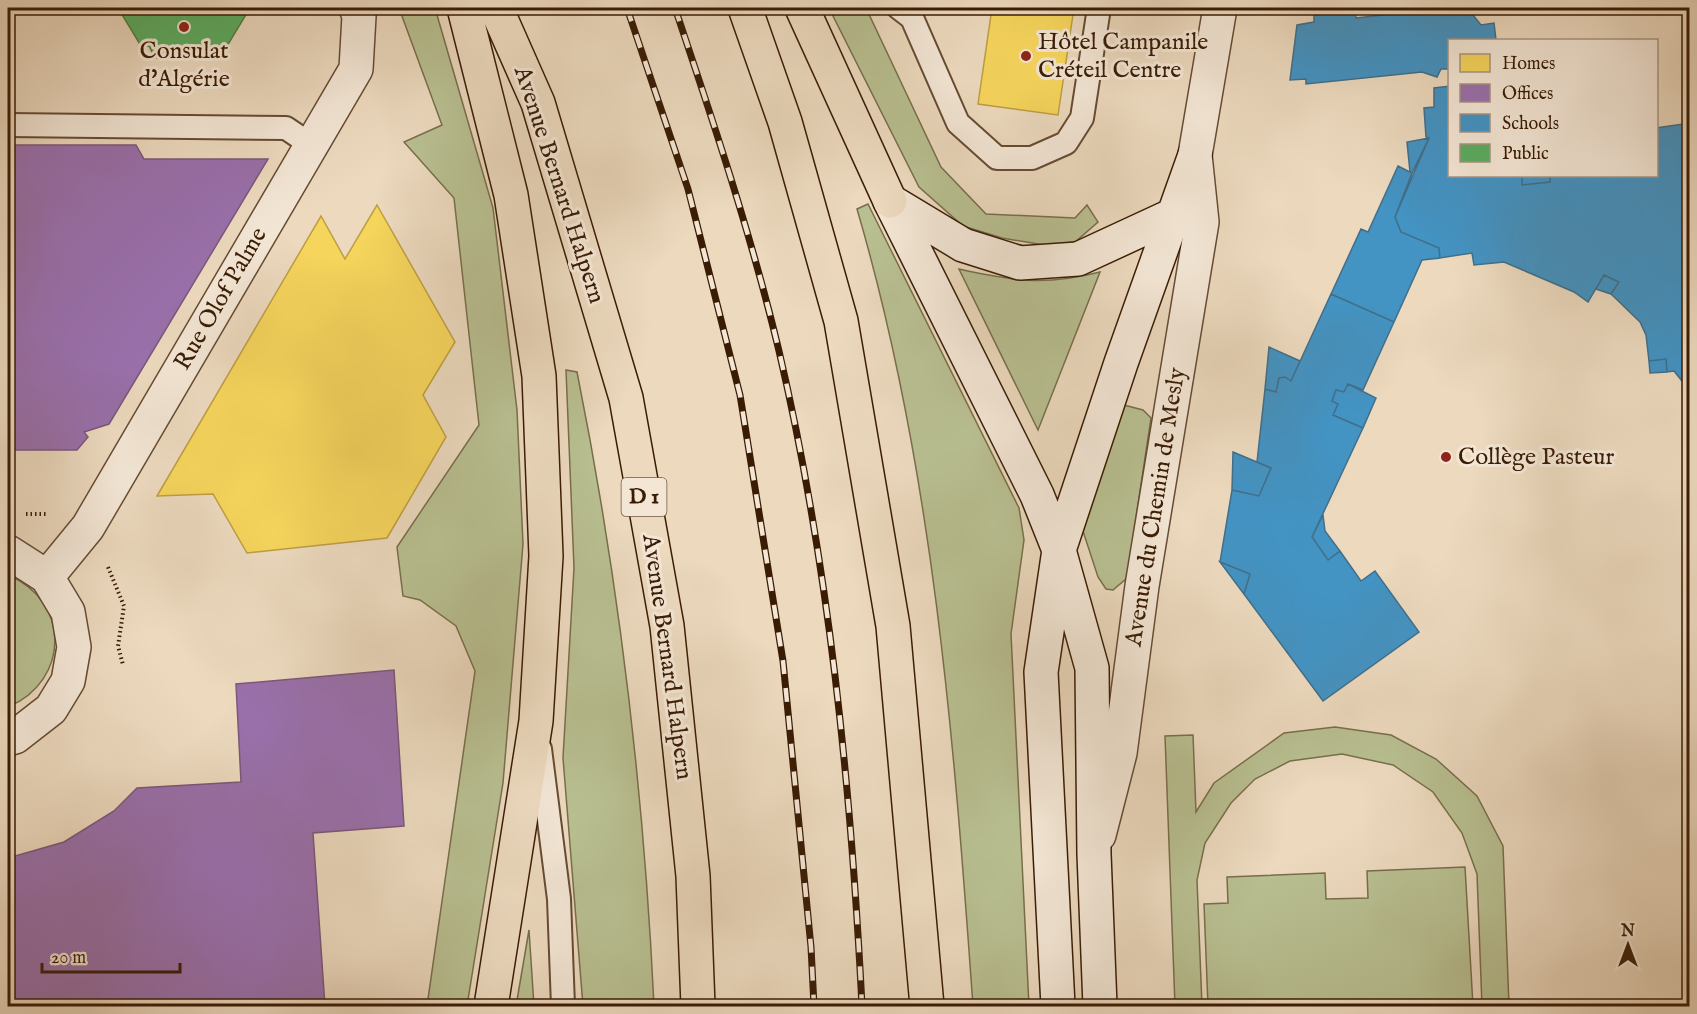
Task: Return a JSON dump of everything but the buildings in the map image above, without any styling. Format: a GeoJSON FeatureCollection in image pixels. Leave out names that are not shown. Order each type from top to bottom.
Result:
{"type":"FeatureCollection","features":[{"type":"Feature","properties":{"kind":"highway"},"geometry":{"type":"LineString","coordinates":[[464,8],[511,195],[539,376],[546,556],[536,721],[490,1006]]}},
{"type":"Feature","properties":{"kind":"highway","name":"Avenue Bernard Halpern"},"geometry":{"type":"LineString","coordinates":[[496,8],[538,103],[626,398],[668,626],[693,876],[698,1006]]}},
{"type":"Feature","properties":{"kind":"highway"},"geometry":{"type":"LineString","coordinates":[[745,8],[785,122],[841,321],[893,626],[927,1006]]}},
{"type":"Feature","properties":{"kind":"highway"},"geometry":{"type":"LineString","coordinates":[[802,8],[890,201]]}},
{"type":"Feature","properties":{"kind":"main road","name":"Rue Olof Palme"},"geometry":{"type":"LineString","coordinates":[[47,577],[88,527],[356,69],[359,16],[356,8]]}},
{"type":"Feature","properties":{"kind":"main road","name":"Avenue du Chemin de Mesly"},"geometry":{"type":"LineString","coordinates":[[1100,1006],[1094,854],[1120,753],[1142,586],[1202,222],[1195,155],[1220,8]]}},
{"type":"Feature","properties":{"kind":"main road"},"geometry":{"type":"LineString","coordinates":[[1058,1006],[1041,672],[1059,550],[1076,493],[1195,155]]}},
{"type":"Feature","properties":{"kind":"main road"},"geometry":{"type":"LineString","coordinates":[[890,201],[963,245],[1020,263],[1078,259],[1172,216]]}},
{"type":"Feature","properties":{"kind":"main road"},"geometry":{"type":"LineString","coordinates":[[890,201],[1037,495],[1059,550],[1092,668],[1094,854]]}},
{"type":"Feature","properties":{"kind":"main road"},"geometry":{"type":"LineString","coordinates":[[8,552],[47,577],[68,612],[74,647],[68,681],[51,710],[15,737],[8,739]]}},
{"type":"Feature","properties":{"kind":"lane"},"geometry":{"type":"LineString","coordinates":[[906,11],[958,123],[996,158],[1032,158],[1066,143],[1082,118],[1099,8]]}},
{"type":"Feature","properties":{"kind":"lane"},"geometry":{"type":"LineString","coordinates":[[8,125],[286,128],[311,145]]}},
{"type":"Feature","properties":{"kind":"lane"},"geometry":{"type":"LineString","coordinates":[[536,721],[559,899],[563,1006]]}},
{"type":"Feature","properties":{"kind":"green space"},"geometry":{"type":"Polygon","coordinates":[[[399,8],[435,8],[493,208],[517,410],[523,544],[503,783],[467,1006],[427,1006],[475,671],[456,626],[420,600],[403,596],[397,547],[479,425],[454,198],[404,142],[442,125],[399,8]]]}},
{"type":"Feature","properties":{"kind":"green space"},"geometry":{"type":"Polygon","coordinates":[[[829,8],[866,8],[941,167],[986,214],[1075,218],[1087,205],[1098,222],[1075,242],[1044,245],[1002,238],[963,226],[919,187],[829,8]]]}},
{"type":"Feature","properties":{"kind":"green space"},"geometry":{"type":"Polygon","coordinates":[[[868,204],[1019,508],[1024,540],[1011,634],[1029,1006],[973,1006],[958,805],[936,604],[905,405],[883,307],[857,209],[868,204]]]}},
{"type":"Feature","properties":{"kind":"green space"},"geometry":{"type":"Polygon","coordinates":[[[959,269],[1029,280],[1062,279],[1100,272],[1038,430],[959,269]]]}},
{"type":"Feature","properties":{"kind":"green space"},"geometry":{"type":"Polygon","coordinates":[[[566,370],[577,372],[617,608],[628,688],[644,846],[654,1006],[583,1006],[563,758],[574,568],[566,370]]]}},
{"type":"Feature","properties":{"kind":"green space"},"geometry":{"type":"Polygon","coordinates":[[[1120,404],[1143,410],[1151,418],[1127,578],[1113,590],[1106,589],[1098,577],[1080,522],[1120,404]]]}},
{"type":"Feature","properties":{"kind":"green space"},"geometry":{"type":"Polygon","coordinates":[[[8,575],[29,587],[43,603],[52,621],[55,641],[52,661],[43,679],[28,695],[8,707],[8,575]]]}},
{"type":"Feature","properties":{"kind":"green space"},"geometry":{"type":"Polygon","coordinates":[[[1335,727],[1391,735],[1436,759],[1477,796],[1503,846],[1509,1006],[1482,1006],[1477,874],[1462,833],[1433,792],[1393,765],[1342,754],[1290,761],[1255,779],[1231,803],[1205,843],[1197,880],[1202,1006],[1175,1006],[1165,736],[1193,735],[1196,812],[1214,783],[1284,733],[1335,727]]]}},
{"type":"Feature","properties":{"kind":"green space"},"geometry":{"type":"Polygon","coordinates":[[[1465,867],[1473,1006],[1208,1006],[1204,904],[1228,903],[1227,877],[1325,873],[1326,899],[1368,898],[1367,871],[1465,867]]]}},
{"type":"Feature","properties":{"kind":"green space"},"geometry":{"type":"Polygon","coordinates":[[[529,930],[534,1006],[516,1006],[529,930]]]}},
{"type":"Feature","properties":{"kind":"railway"},"geometry":{"type":"LineString","coordinates":[[627,8],[688,189],[740,395],[783,661],[811,947],[814,1006]]}},
{"type":"Feature","properties":{"kind":"railway"},"geometry":{"type":"LineString","coordinates":[[675,8],[756,264],[779,351],[812,513],[844,759],[862,1006]]}},
{"type":"Feature","properties":{"kind":"place","name":"Consulat d'Algérie"},"geometry":{"type":"Point","coordinates":[184,27]}},
{"type":"Feature","properties":{"kind":"place","name":"Hôtel Campanile Créteil Centre"},"geometry":{"type":"Point","coordinates":[1026,56]}},
{"type":"Feature","properties":{"kind":"place","name":"Collège Pasteur"},"geometry":{"type":"Point","coordinates":[1446,457]}}]}
